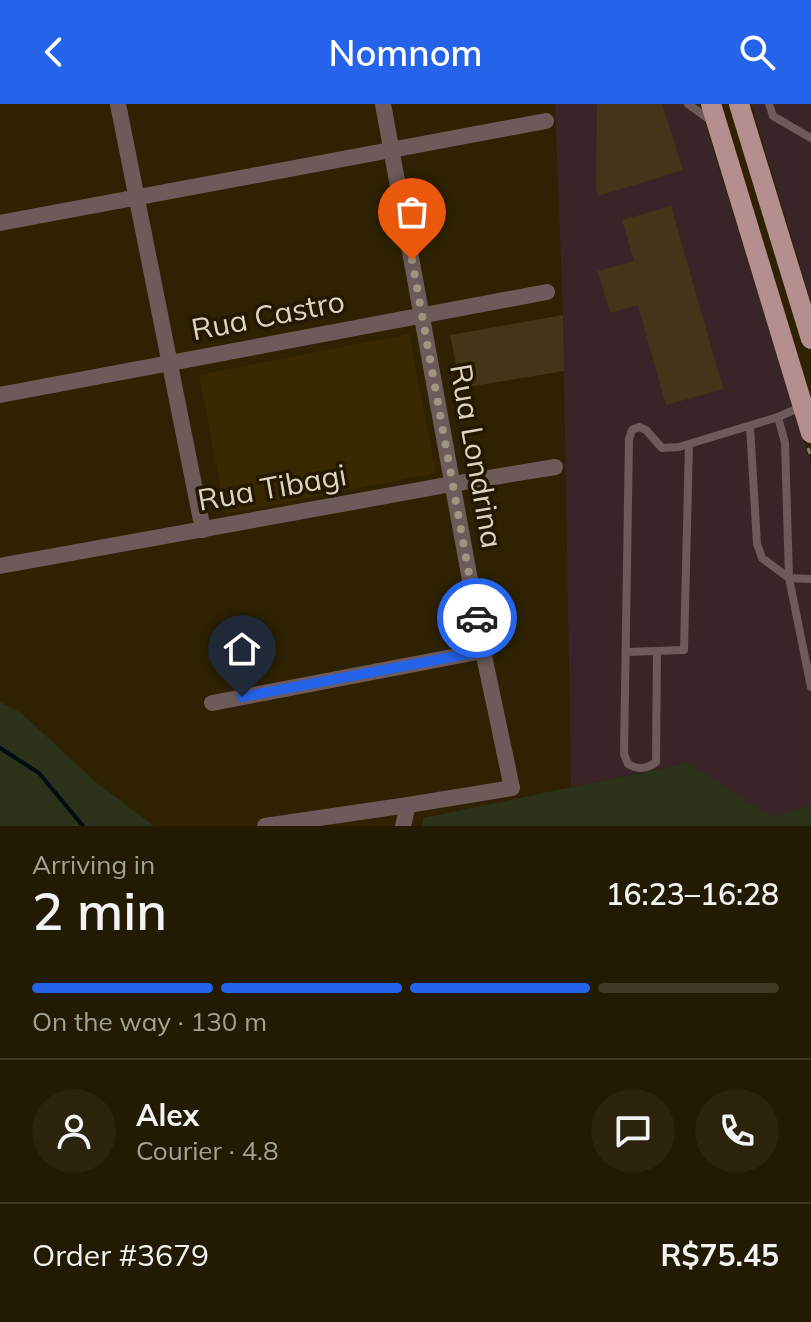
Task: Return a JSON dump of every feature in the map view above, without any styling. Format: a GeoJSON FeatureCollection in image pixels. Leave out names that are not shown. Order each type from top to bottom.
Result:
{"type":"FeatureCollection","features":[{"type":"Feature","properties":{"kind":"main road"},"geometry":{"type":"LineString","coordinates":[[711,104],[811,433]]}},
{"type":"Feature","properties":{"kind":"main road"},"geometry":{"type":"LineString","coordinates":[[739,104],[811,339]]}},
{"type":"Feature","properties":{"kind":"street"},"geometry":{"type":"LineString","coordinates":[[118,104],[203,530]]}},
{"type":"Feature","properties":{"kind":"street","name":"Rua Londrina"},"geometry":{"type":"LineString","coordinates":[[383,104],[483,651],[512,788],[408,805]]}},
{"type":"Feature","properties":{"kind":"street"},"geometry":{"type":"LineString","coordinates":[[0,223],[546,121]]}},
{"type":"Feature","properties":{"kind":"street","name":"Rua Castro"},"geometry":{"type":"LineString","coordinates":[[0,395],[547,292]]}},
{"type":"Feature","properties":{"kind":"street","name":"Rua Tibagi"},"geometry":{"type":"LineString","coordinates":[[0,566],[555,467]]}},
{"type":"Feature","properties":{"kind":"street"},"geometry":{"type":"LineString","coordinates":[[212,703],[483,651]]}},
{"type":"Feature","properties":{"kind":"street"},"geometry":{"type":"LineString","coordinates":[[265,826],[408,805],[403,826]]}},
{"type":"Feature","properties":{"kind":"lane"},"geometry":{"type":"LineString","coordinates":[[688,104],[717,125]]}},
{"type":"Feature","properties":{"kind":"lane"},"geometry":{"type":"LineString","coordinates":[[769,104],[773,116],[811,138]]}},
{"type":"Feature","properties":{"kind":"lane"},"geometry":{"type":"LineString","coordinates":[[657,651],[656,762],[649,767],[634,768],[628,764],[624,754],[629,439],[632,430],[639,427],[646,430],[662,448],[689,444],[750,426],[803,406]]}},
{"type":"Feature","properties":{"kind":"lane"},"geometry":{"type":"LineString","coordinates":[[778,417],[785,443],[789,578],[811,687]]}},
{"type":"Feature","properties":{"kind":"lane"},"geometry":{"type":"LineString","coordinates":[[750,426],[757,544],[762,558],[789,578],[811,579]]}},
{"type":"Feature","properties":{"kind":"lane"},"geometry":{"type":"LineString","coordinates":[[627,652],[684,650],[689,444]]}},
{"type":"Feature","properties":{"kind":"shaded area"},"geometry":{"type":"Polygon","coordinates":[[[555,104],[699,104],[811,464],[811,805],[772,818],[688,763],[571,787],[563,315],[555,104]]]}},
{"type":"Feature","properties":{"kind":"shaded area"},"geometry":{"type":"Polygon","coordinates":[[[751,104],[811,104],[811,301],[751,104]]]}},
{"type":"Feature","properties":{"kind":"shaded area"},"geometry":{"type":"Polygon","coordinates":[[[409,334],[436,473],[226,514],[199,375],[409,334]]]}},
{"type":"Feature","properties":{"kind":"green space"},"geometry":{"type":"Polygon","coordinates":[[[0,702],[21,713],[97,783],[154,826],[0,826],[0,702]]]}},
{"type":"Feature","properties":{"kind":"green space"},"geometry":{"type":"Polygon","coordinates":[[[688,763],[772,817],[811,805],[811,826],[423,826],[423,818],[688,763]]]}},
{"type":"Feature","properties":{"kind":"building"},"geometry":{"type":"Polygon","coordinates":[[[597,104],[662,104],[683,170],[598,196],[597,104]]]}},
{"type":"Feature","properties":{"kind":"building"},"geometry":{"type":"Polygon","coordinates":[[[671,206],[723,389],[666,405],[638,305],[610,313],[598,271],[634,261],[622,220],[671,206]]]}},
{"type":"Feature","properties":{"kind":"building"},"geometry":{"type":"Polygon","coordinates":[[[563,315],[564,371],[461,388],[450,335],[563,315]]]}},
{"type":"Feature","properties":{"kind":"waterway"},"geometry":{"type":"LineString","coordinates":[[0,748],[39,773],[83,826]]}},
{"type":"Feature","properties":{"kind":"way so far"},"geometry":{"type":"LineString","coordinates":[[412,260],[477,618]]}},
{"type":"Feature","properties":{"kind":"route"},"geometry":{"type":"LineString","coordinates":[[242,697],[483,651],[477,618]]}}]}
